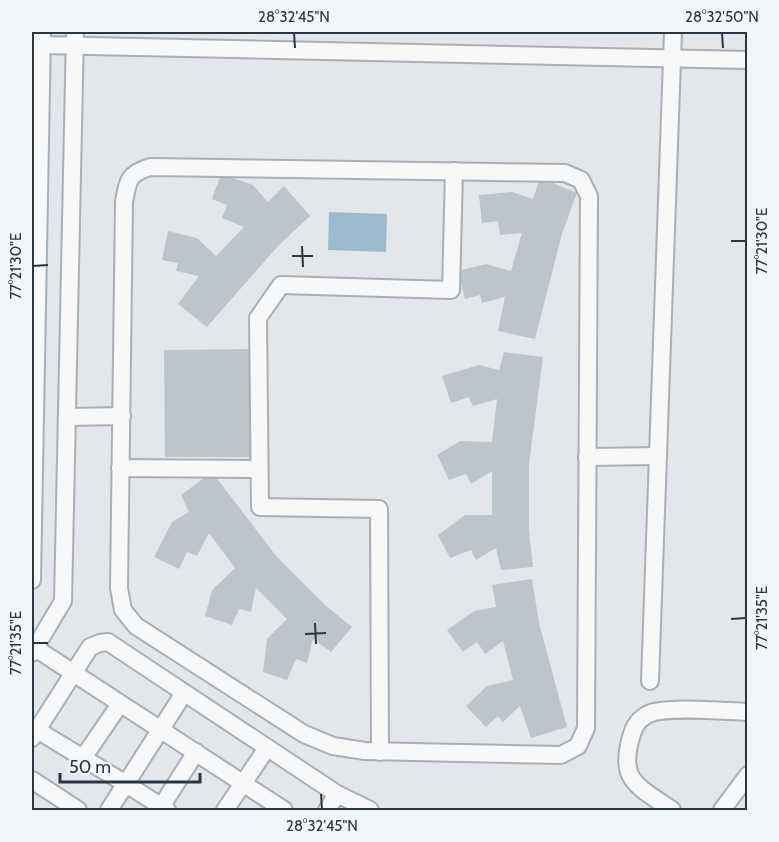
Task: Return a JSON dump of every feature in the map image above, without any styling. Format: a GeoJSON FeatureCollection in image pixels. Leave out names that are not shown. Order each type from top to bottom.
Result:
{"type":"FeatureCollection","features":[{"type":"Feature","properties":{"kind":"street"},"geometry":{"type":"LineString","coordinates":[[650,681],[673,32]]}},
{"type":"Feature","properties":{"kind":"street"},"geometry":{"type":"LineString","coordinates":[[32,577],[35,242],[42,38],[747,60]]}},
{"type":"Feature","properties":{"kind":"street"},"geometry":{"type":"LineString","coordinates":[[75,39],[63,602],[33,649],[244,783],[278,809]]}},
{"type":"Feature","properties":{"kind":"street"},"geometry":{"type":"LineString","coordinates":[[150,167],[454,171],[565,173],[581,180],[588,196],[586,728],[578,746],[561,755],[380,752],[333,746],[304,734],[136,626],[123,610],[118,588],[122,416],[124,202],[127,184],[135,172],[150,167]]}},
{"type":"Feature","properties":{"kind":"street"},"geometry":{"type":"LineString","coordinates":[[380,752],[379,509],[260,507],[258,318],[281,285],[451,290],[454,171]]}},
{"type":"Feature","properties":{"kind":"street"},"geometry":{"type":"LineString","coordinates":[[68,417],[122,416]]}},
{"type":"Feature","properties":{"kind":"street"},"geometry":{"type":"LineString","coordinates":[[587,457],[658,456]]}},
{"type":"Feature","properties":{"kind":"street"},"geometry":{"type":"LineString","coordinates":[[120,468],[258,468]]}},
{"type":"Feature","properties":{"kind":"street"},"geometry":{"type":"LineString","coordinates":[[196,752],[164,809],[83,758],[34,734],[90,647],[108,642],[337,794],[370,810]]}},
{"type":"Feature","properties":{"kind":"street"},"geometry":{"type":"LineString","coordinates":[[109,810],[183,693]]}},
{"type":"Feature","properties":{"kind":"street"},"geometry":{"type":"LineString","coordinates":[[83,758],[120,704]]}},
{"type":"Feature","properties":{"kind":"street"},"geometry":{"type":"LineString","coordinates":[[672,810],[638,786],[626,768],[626,751],[634,729],[642,718],[652,713],[666,711],[747,712]]}},
{"type":"Feature","properties":{"kind":"street"},"geometry":{"type":"LineString","coordinates":[[225,810],[267,748]]}},
{"type":"Feature","properties":{"kind":"street"},"geometry":{"type":"LineString","coordinates":[[722,810],[746,779]]}},
{"type":"Feature","properties":{"kind":"street"},"geometry":{"type":"LineString","coordinates":[[32,780],[78,810]]}},
{"type":"Feature","properties":{"kind":"street"},"geometry":{"type":"LineString","coordinates":[[327,810],[337,794]]}},
{"type":"Feature","properties":{"kind":"water"},"geometry":{"type":"Polygon","coordinates":[[[329,212],[387,214],[386,252],[328,250],[329,212]]]}},
{"type":"Feature","properties":{"kind":"building"},"geometry":{"type":"Polygon","coordinates":[[[221,174],[253,185],[268,202],[284,186],[310,216],[278,246],[207,327],[178,304],[199,276],[176,271],[178,263],[162,260],[168,231],[197,238],[216,256],[244,227],[222,218],[227,205],[212,199],[221,174]]]}},
{"type":"Feature","properties":{"kind":"building"},"geometry":{"type":"Polygon","coordinates":[[[540,178],[577,193],[562,234],[535,339],[498,331],[505,297],[482,303],[480,295],[465,299],[458,271],[486,264],[511,271],[522,233],[500,235],[498,221],[482,223],[479,195],[512,192],[533,199],[540,178]]]}},
{"type":"Feature","properties":{"kind":"building"},"geometry":{"type":"Polygon","coordinates":[[[252,349],[253,457],[165,457],[164,350],[252,349]]]}},
{"type":"Feature","properties":{"kind":"building"},"geometry":{"type":"Polygon","coordinates":[[[504,352],[543,357],[529,464],[529,531],[533,567],[501,570],[496,548],[476,560],[471,550],[450,558],[438,535],[465,515],[492,515],[492,471],[471,484],[466,474],[449,480],[437,455],[460,441],[492,442],[497,399],[473,406],[469,397],[451,403],[442,376],[479,365],[499,370],[504,352]]]}},
{"type":"Feature","properties":{"kind":"building"},"geometry":{"type":"Polygon","coordinates":[[[212,472],[277,557],[324,604],[352,627],[331,652],[313,639],[307,663],[296,659],[287,680],[263,672],[267,639],[287,619],[256,588],[251,612],[239,609],[232,625],[205,616],[212,590],[235,568],[209,533],[197,556],[187,552],[179,569],[154,557],[172,522],[189,512],[181,495],[212,472]]]}},
{"type":"Feature","properties":{"kind":"building"},"geometry":{"type":"Polygon","coordinates":[[[532,579],[539,623],[567,727],[531,738],[520,706],[503,722],[498,716],[486,727],[466,706],[487,686],[513,680],[503,641],[485,654],[477,642],[463,652],[447,630],[474,611],[496,607],[492,585],[532,579]]]}}]}
